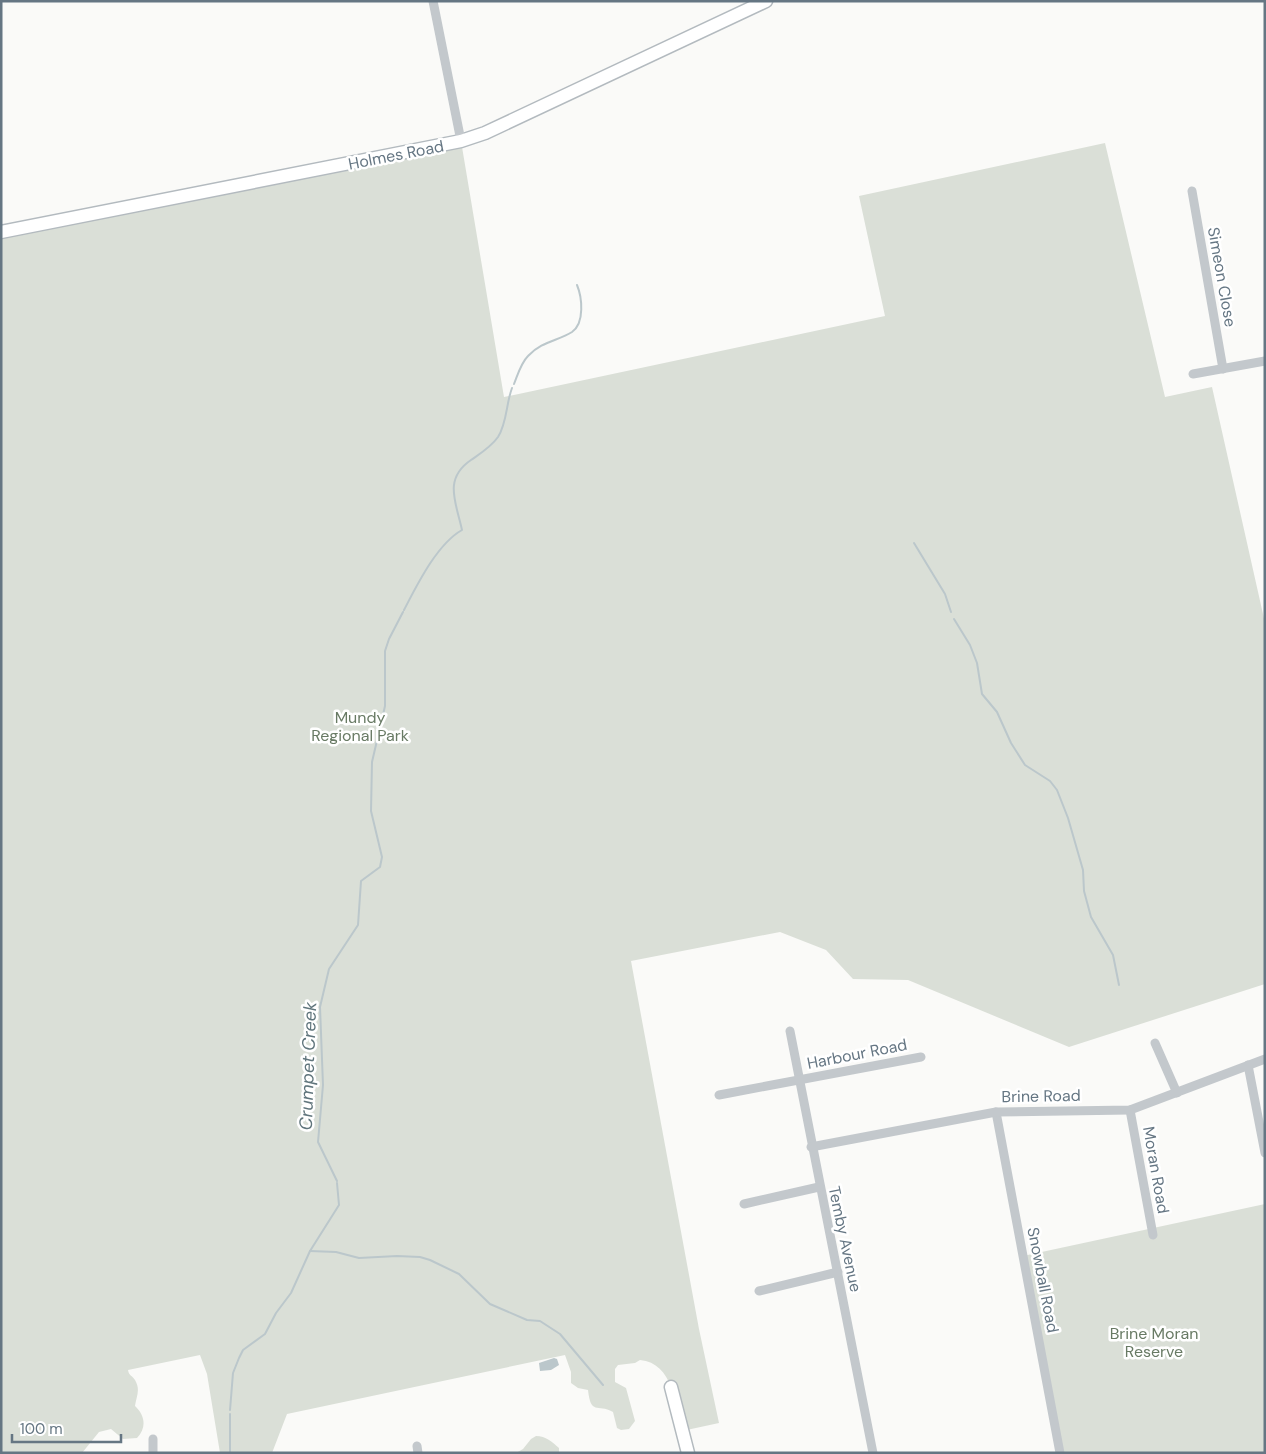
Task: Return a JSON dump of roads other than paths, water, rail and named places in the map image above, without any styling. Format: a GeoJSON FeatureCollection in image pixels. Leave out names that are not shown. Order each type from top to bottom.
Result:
{"type":"FeatureCollection","features":[{"type":"Feature","properties":{"kind":"street"},"geometry":{"type":"LineString","coordinates":[[433,1],[461,141]]}},
{"type":"Feature","properties":{"kind":"street","name":"Holmes Road"},"geometry":{"type":"LineString","coordinates":[[1,232],[461,141],[485,133],[766,1]]}},
{"type":"Feature","properties":{"kind":"street","name":"Simeon Close"},"geometry":{"type":"LineString","coordinates":[[1192,191],[1223,369]]}},
{"type":"Feature","properties":{"kind":"street"},"geometry":{"type":"LineString","coordinates":[[1193,374],[1265,361]]}},
{"type":"Feature","properties":{"kind":"street","name":"Temby Avenue"},"geometry":{"type":"LineString","coordinates":[[790,1031],[819,1188],[838,1272],[873,1453]]}},
{"type":"Feature","properties":{"kind":"street"},"geometry":{"type":"LineString","coordinates":[[1155,1043],[1176,1092]]}},
{"type":"Feature","properties":{"kind":"street","name":"Harbour Road"},"geometry":{"type":"LineString","coordinates":[[720,1094],[921,1057]]}},
{"type":"Feature","properties":{"kind":"street","name":"Brine Road"},"geometry":{"type":"LineString","coordinates":[[812,1147],[996,1112],[1130,1110],[1265,1059]]}},
{"type":"Feature","properties":{"kind":"street"},"geometry":{"type":"LineString","coordinates":[[1248,1065],[1265,1153]]}},
{"type":"Feature","properties":{"kind":"street","name":"Moran Road"},"geometry":{"type":"LineString","coordinates":[[1130,1110],[1153,1236]]}},
{"type":"Feature","properties":{"kind":"street","name":"Snowball Road"},"geometry":{"type":"LineString","coordinates":[[996,1112],[1060,1453]]}},
{"type":"Feature","properties":{"kind":"street"},"geometry":{"type":"LineString","coordinates":[[744,1204],[819,1188]]}},
{"type":"Feature","properties":{"kind":"street"},"geometry":{"type":"LineString","coordinates":[[759,1291],[838,1272]]}},
{"type":"Feature","properties":{"kind":"street"},"geometry":{"type":"LineString","coordinates":[[671,1387],[688,1453]]}},
{"type":"Feature","properties":{"kind":"street"},"geometry":{"type":"LineString","coordinates":[[153,1440],[153,1453]]}},
{"type":"Feature","properties":{"kind":"waterway","name":"Crumpet Creek"},"geometry":{"type":"LineString","coordinates":[[514,384],[523,362],[533,351],[544,344],[567,335],[576,328],[581,316],[580,296],[577,285]]}},
{"type":"Feature","properties":{"kind":"waterway","name":"Crumpet Creek"},"geometry":{"type":"LineString","coordinates":[[404,610],[428,566],[444,545],[462,530],[455,501],[454,483],[462,467],[489,447],[498,437],[503,426],[512,388]]}},
{"type":"Feature","properties":{"kind":"waterway"},"geometry":{"type":"LineString","coordinates":[[914,543],[945,594],[951,612]]}},
{"type":"Feature","properties":{"kind":"waterway","name":"Crumpet Creek"},"geometry":{"type":"LineString","coordinates":[[337,1181],[318,1142],[323,1085],[320,1007],[329,969],[358,925],[361,881],[380,867],[382,857],[371,811],[372,762],[385,706],[385,651],[403,612]]}},
{"type":"Feature","properties":{"kind":"waterway"},"geometry":{"type":"LineString","coordinates":[[954,619],[970,645],[977,663],[982,694],[997,712],[1011,743],[1025,765],[1050,781],[1057,790],[1068,818],[1083,870],[1084,891],[1091,917],[1113,955],[1119,985]]}},
{"type":"Feature","properties":{"kind":"waterway","name":"Crumpet Creek"},"geometry":{"type":"LineString","coordinates":[[230,1410],[233,1373],[239,1358],[243,1350],[265,1334],[276,1313],[291,1293],[310,1251],[339,1205],[337,1183]]}},
{"type":"Feature","properties":{"kind":"waterway"},"geometry":{"type":"LineString","coordinates":[[310,1251],[336,1252],[359,1258],[397,1256],[420,1257],[430,1260],[459,1274],[490,1304],[527,1320],[540,1321],[560,1334],[603,1385]]}},
{"type":"Feature","properties":{"kind":"waterway","name":"Crumpet Creek"},"geometry":{"type":"LineString","coordinates":[[230,1414],[230,1453]]}},
{"type":"Feature","properties":{"kind":"park label","name":"Mundy Regional Park"},"geometry":{"type":"Point","coordinates":[360,726]}},
{"type":"Feature","properties":{"kind":"park label","name":"Brine Moran Reserve"},"geometry":{"type":"Point","coordinates":[1154,1342]}}]}
